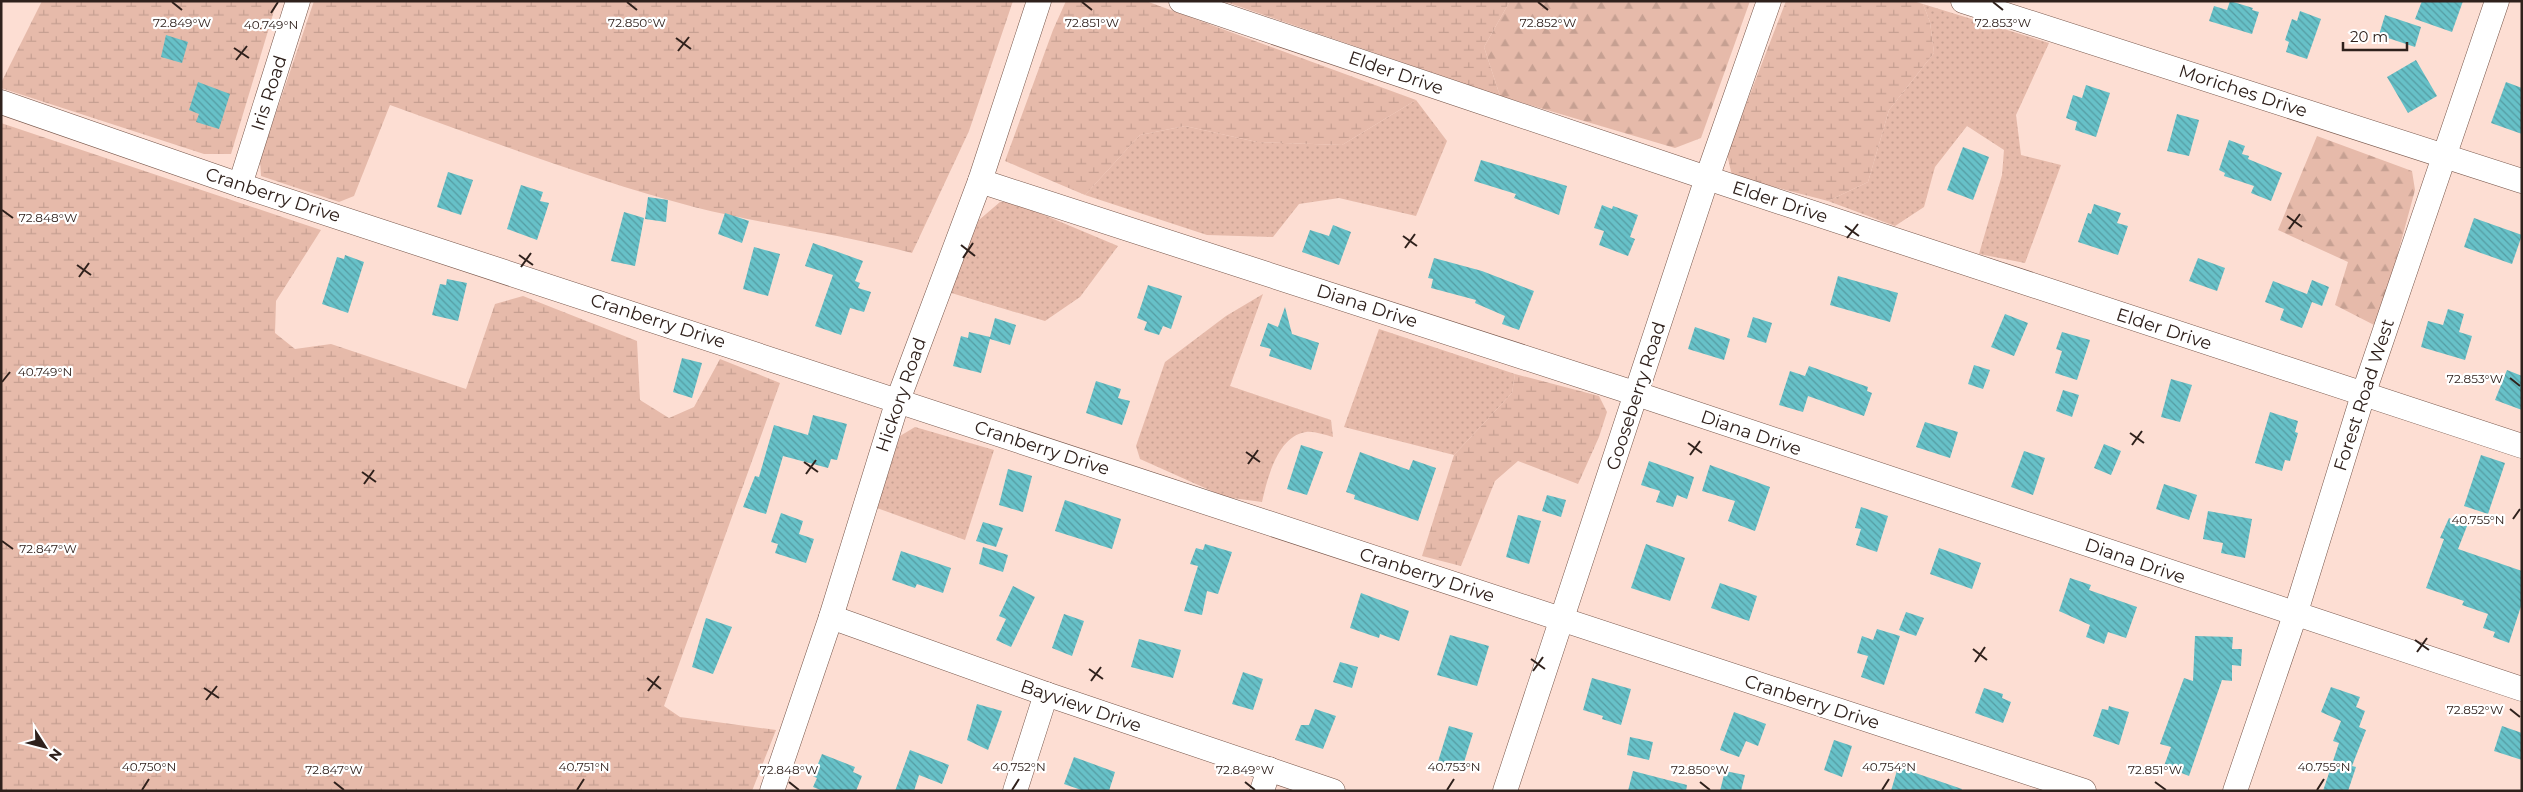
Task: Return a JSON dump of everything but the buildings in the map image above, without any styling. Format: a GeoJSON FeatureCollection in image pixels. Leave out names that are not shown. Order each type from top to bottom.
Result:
{"type":"FeatureCollection","features":[{"type":"Feature","properties":{"kind":"street","name":"Iris Road"},"geometry":{"type":"LineString","coordinates":[[240,184],[298,1]]}},
{"type":"Feature","properties":{"kind":"street","name":"Hickory Road"},"geometry":{"type":"LineString","coordinates":[[772,791],[831,617],[898,400],[980,181],[1039,1]]}},
{"type":"Feature","properties":{"kind":"street","name":"Elder Drive"},"geometry":{"type":"LineString","coordinates":[[1181,1],[1707,178],[2522,446]]}},
{"type":"Feature","properties":{"kind":"street","name":"Gooseberry Road"},"geometry":{"type":"LineString","coordinates":[[1505,791],[1707,178],[1769,1]]}},
{"type":"Feature","properties":{"kind":"street","name":"Moriches Drive"},"geometry":{"type":"LineString","coordinates":[[1963,1],[2522,180]]}},
{"type":"Feature","properties":{"kind":"street","name":"Forest Road West"},"geometry":{"type":"LineString","coordinates":[[2235,791],[2295,615],[2364,395],[2497,1]]}},
{"type":"Feature","properties":{"kind":"street","name":"Cranberry Drive"},"geometry":{"type":"LineString","coordinates":[[1,102],[240,184],[2084,791]]}},
{"type":"Feature","properties":{"kind":"street","name":"Diana Drive"},"geometry":{"type":"LineString","coordinates":[[980,181],[1637,394],[2295,615],[2522,689]]}},
{"type":"Feature","properties":{"kind":"street","name":"Bayview Drive"},"geometry":{"type":"LineString","coordinates":[[831,617],[1046,694],[1265,780],[1333,791]]}},
{"type":"Feature","properties":{"kind":"street"},"geometry":{"type":"LineString","coordinates":[[1014,791],[1046,694]]}},
{"type":"Feature","properties":{"kind":"green space"},"geometry":{"type":"Polygon","coordinates":[[[42,1],[277,1],[231,154],[204,154],[1,88],[1,83],[42,1]]]}},
{"type":"Feature","properties":{"kind":"green space"},"geometry":{"type":"Polygon","coordinates":[[[314,1],[1013,1],[969,131],[912,253],[858,240],[694,207],[617,185],[390,105],[354,196],[339,202],[261,176],[260,160],[314,1]]]}},
{"type":"Feature","properties":{"kind":"green space"},"geometry":{"type":"Polygon","coordinates":[[[1066,1],[1146,1],[1416,100],[1342,145],[1257,142],[1185,126],[1140,135],[1085,195],[1005,161],[1053,30],[1066,1]]]}},
{"type":"Feature","properties":{"kind":"green space"},"geometry":{"type":"Polygon","coordinates":[[[1223,1],[1510,1],[1484,47],[1500,96],[1223,1]]]}},
{"type":"Feature","properties":{"kind":"green space"},"geometry":{"type":"Polygon","coordinates":[[[1510,1],[1750,1],[1701,138],[1675,148],[1500,96],[1484,47],[1510,1]]]}},
{"type":"Feature","properties":{"kind":"green space"},"geometry":{"type":"Polygon","coordinates":[[[1786,1],[1913,1],[1923,4],[1930,22],[1934,53],[1889,110],[1868,182],[1828,201],[1732,176],[1727,154],[1786,1]]]}},
{"type":"Feature","properties":{"kind":"green space"},"geometry":{"type":"Polygon","coordinates":[[[1923,4],[2049,43],[2016,115],[2021,155],[2061,165],[2025,263],[1979,254],[2002,175],[2004,150],[1967,126],[1935,167],[1924,207],[1895,226],[1828,201],[1868,182],[1889,110],[1934,53],[1930,22],[1923,4]]]}},
{"type":"Feature","properties":{"kind":"green space"},"geometry":{"type":"Polygon","coordinates":[[[1416,100],[1447,141],[1416,216],[1339,198],[1299,204],[1273,237],[1207,235],[1085,195],[1140,135],[1185,126],[1257,142],[1342,145],[1416,100]]]}},
{"type":"Feature","properties":{"kind":"green space"},"geometry":{"type":"Polygon","coordinates":[[[1,123],[321,230],[276,301],[275,333],[295,349],[331,344],[466,389],[495,304],[523,296],[637,341],[640,400],[669,418],[694,407],[720,359],[780,383],[664,706],[680,717],[776,730],[752,791],[1,791],[1,123]]]}},
{"type":"Feature","properties":{"kind":"green space"},"geometry":{"type":"Polygon","coordinates":[[[2317,136],[2412,171],[2415,190],[2378,327],[2335,305],[2348,262],[2278,230],[2317,136]]]}},
{"type":"Feature","properties":{"kind":"green space"},"geometry":{"type":"Polygon","coordinates":[[[1000,202],[1013,202],[1118,246],[1080,297],[1045,321],[948,292],[979,220],[1000,202]]]}},
{"type":"Feature","properties":{"kind":"green space"},"geometry":{"type":"Polygon","coordinates":[[[1263,294],[1230,386],[1331,420],[1333,437],[1306,432],[1296,435],[1288,442],[1281,450],[1270,471],[1262,502],[1225,497],[1140,459],[1136,446],[1165,362],[1226,316],[1263,294]]]}},
{"type":"Feature","properties":{"kind":"green space"},"geometry":{"type":"Polygon","coordinates":[[[1379,329],[1515,374],[1512,393],[1454,455],[1344,427],[1379,329]]]}},
{"type":"Feature","properties":{"kind":"green space"},"geometry":{"type":"Polygon","coordinates":[[[1515,374],[1599,396],[1607,412],[1599,437],[1578,484],[1518,461],[1495,481],[1461,566],[1422,556],[1454,455],[1512,393],[1515,374]]]}},
{"type":"Feature","properties":{"kind":"green space"},"geometry":{"type":"Polygon","coordinates":[[[915,427],[994,450],[965,540],[877,508],[900,436],[915,427]]]}}]}
